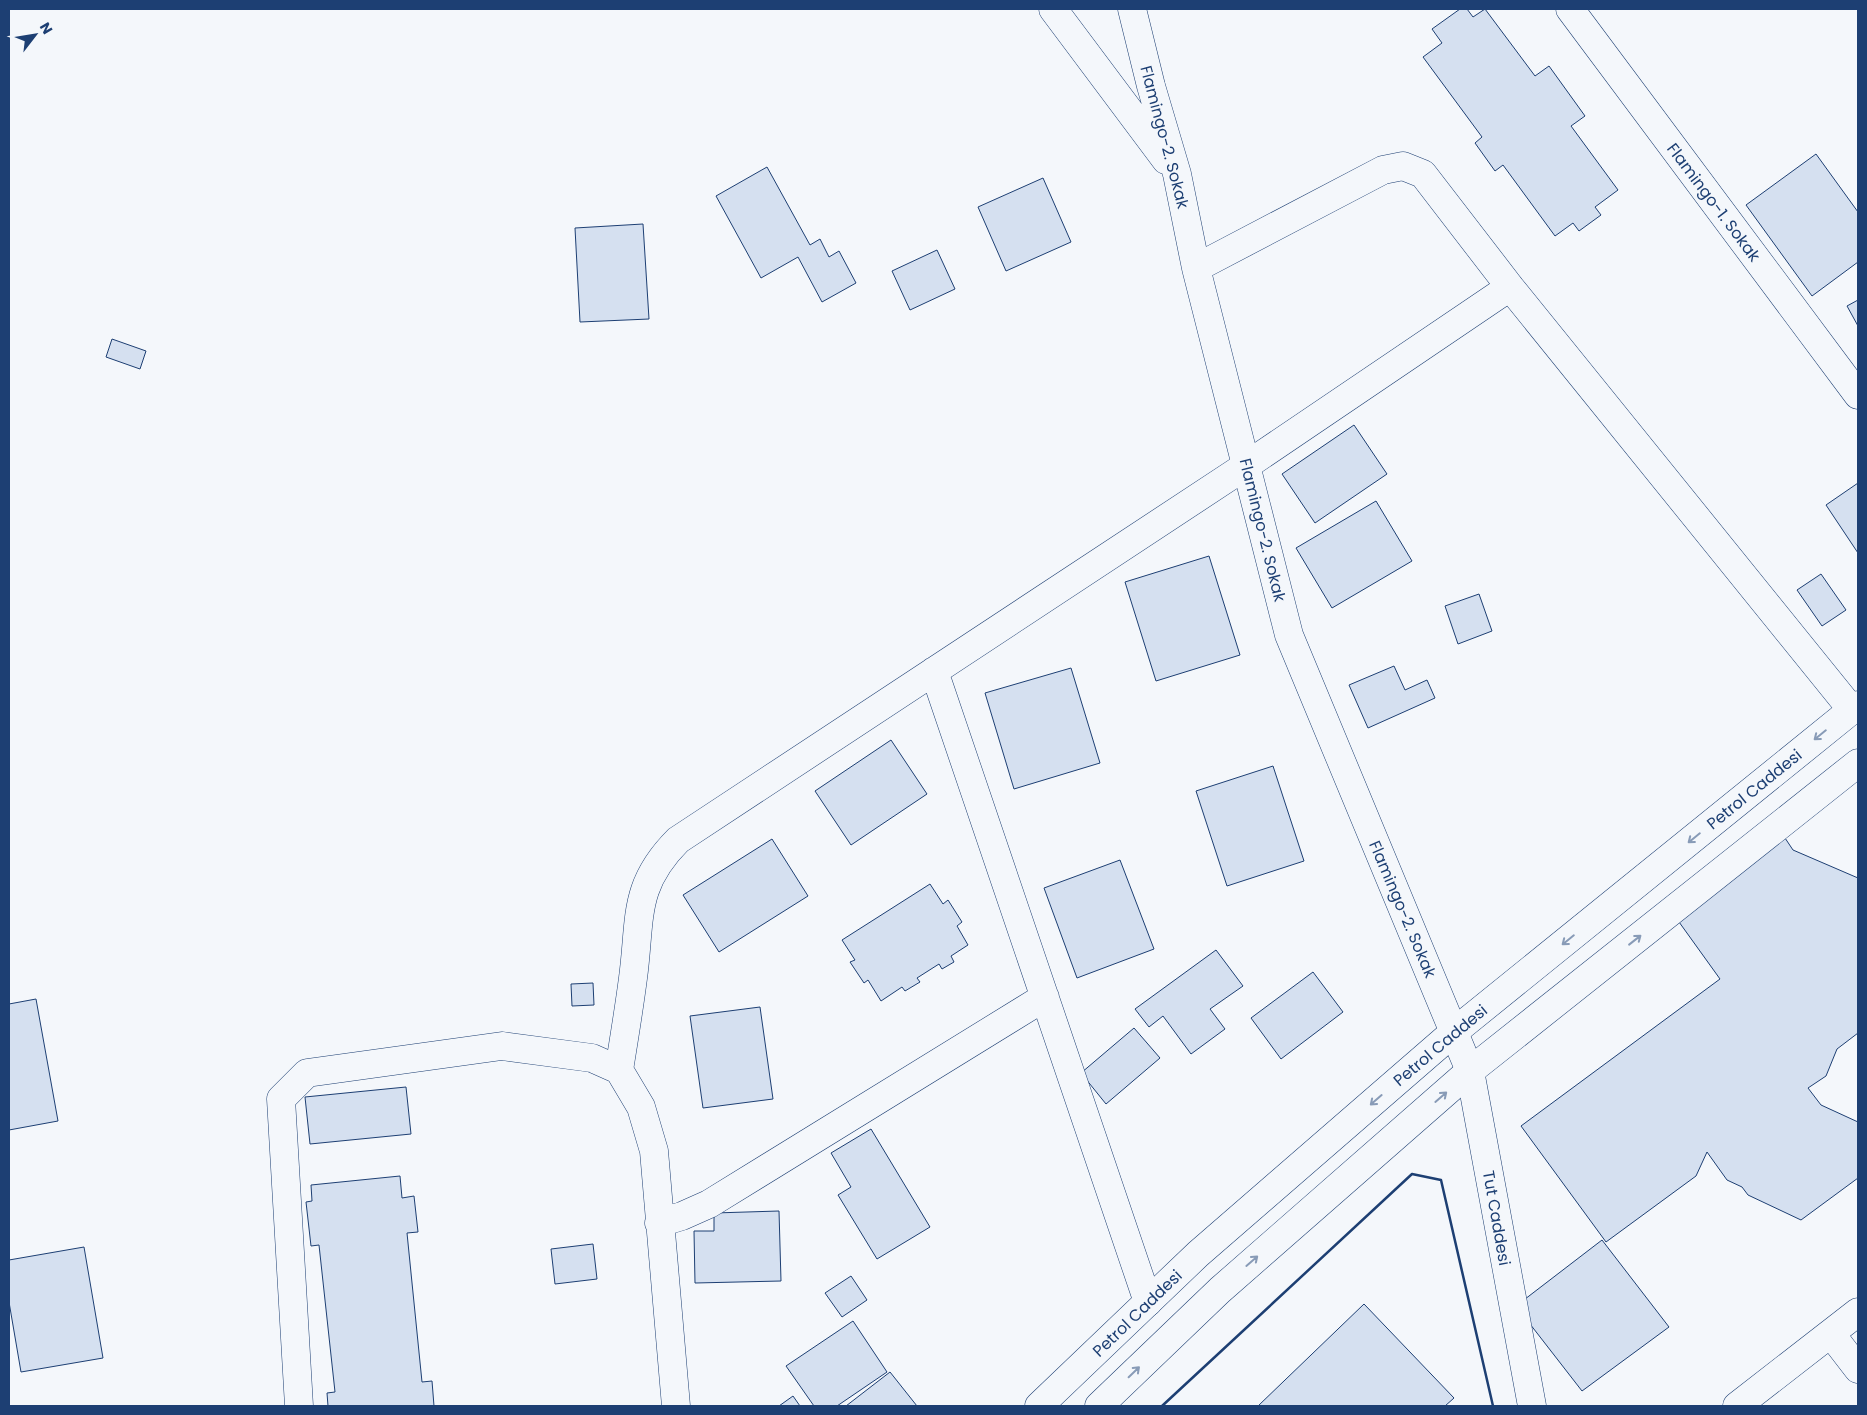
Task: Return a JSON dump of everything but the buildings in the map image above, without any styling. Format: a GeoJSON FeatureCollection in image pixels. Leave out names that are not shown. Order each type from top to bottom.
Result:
{"type":"FeatureCollection","features":[{"type":"Feature","properties":{"kind":"street"},"geometry":{"type":"LineString","coordinates":[[1053,9],[1177,174]]}},
{"type":"Feature","properties":{"kind":"street","name":"Flamingo-2. Sokak"},"geometry":{"type":"LineString","coordinates":[[1132,9],[1151,86],[1177,174],[1196,268],[1289,635],[1359,807],[1455,1031]]}},
{"type":"Feature","properties":{"kind":"street","name":"Flamingo-1. Sokak"},"geometry":{"type":"LineString","coordinates":[[1570,9],[1858,395]]}},
{"type":"Feature","properties":{"kind":"street"},"geometry":{"type":"LineString","coordinates":[[1196,268],[1383,170],[1403,166],[1424,174],[1510,287],[1855,707]]}},
{"type":"Feature","properties":{"kind":"street"},"geometry":{"type":"LineString","coordinates":[[619,1070],[634,977],[639,910],[649,877],[662,857],[678,840],[1247,465],[1510,287]]}},
{"type":"Feature","properties":{"kind":"street"},"geometry":{"type":"LineString","coordinates":[[934,671],[1148,1302]]}},
{"type":"Feature","properties":{"kind":"street","name":"Petrol Caddesi"},"geometry":{"type":"LineString","coordinates":[[1040,1406],[1198,1254],[1455,1031],[1855,707]]}},
{"type":"Feature","properties":{"kind":"street"},"geometry":{"type":"LineString","coordinates":[[1099,1406],[1220,1290],[1470,1071],[1858,763]]}},
{"type":"Feature","properties":{"kind":"street"},"geometry":{"type":"LineString","coordinates":[[659,1223],[682,1216],[709,1204],[1045,997]]}},
{"type":"Feature","properties":{"kind":"street","name":"Tut Caddesi"},"geometry":{"type":"LineString","coordinates":[[1455,1031],[1470,1071],[1532,1406]]}},
{"type":"Feature","properties":{"kind":"street"},"geometry":{"type":"LineString","coordinates":[[299,1406],[281,1099],[307,1073],[502,1046],[592,1058],[619,1070],[641,1106],[654,1151],[676,1406]]}},
{"type":"Feature","properties":{"kind":"street"},"geometry":{"type":"LineString","coordinates":[[1737,1406],[1858,1312]]}},
{"type":"Feature","properties":{"kind":"street"},"geometry":{"type":"LineString","coordinates":[[1831,1334],[1858,1368]]}},
{"type":"Feature","properties":{"kind":"wall"},"geometry":{"type":"LineString","coordinates":[[1162,1406],[1412,1174],[1441,1180],[1493,1406]]}}]}
